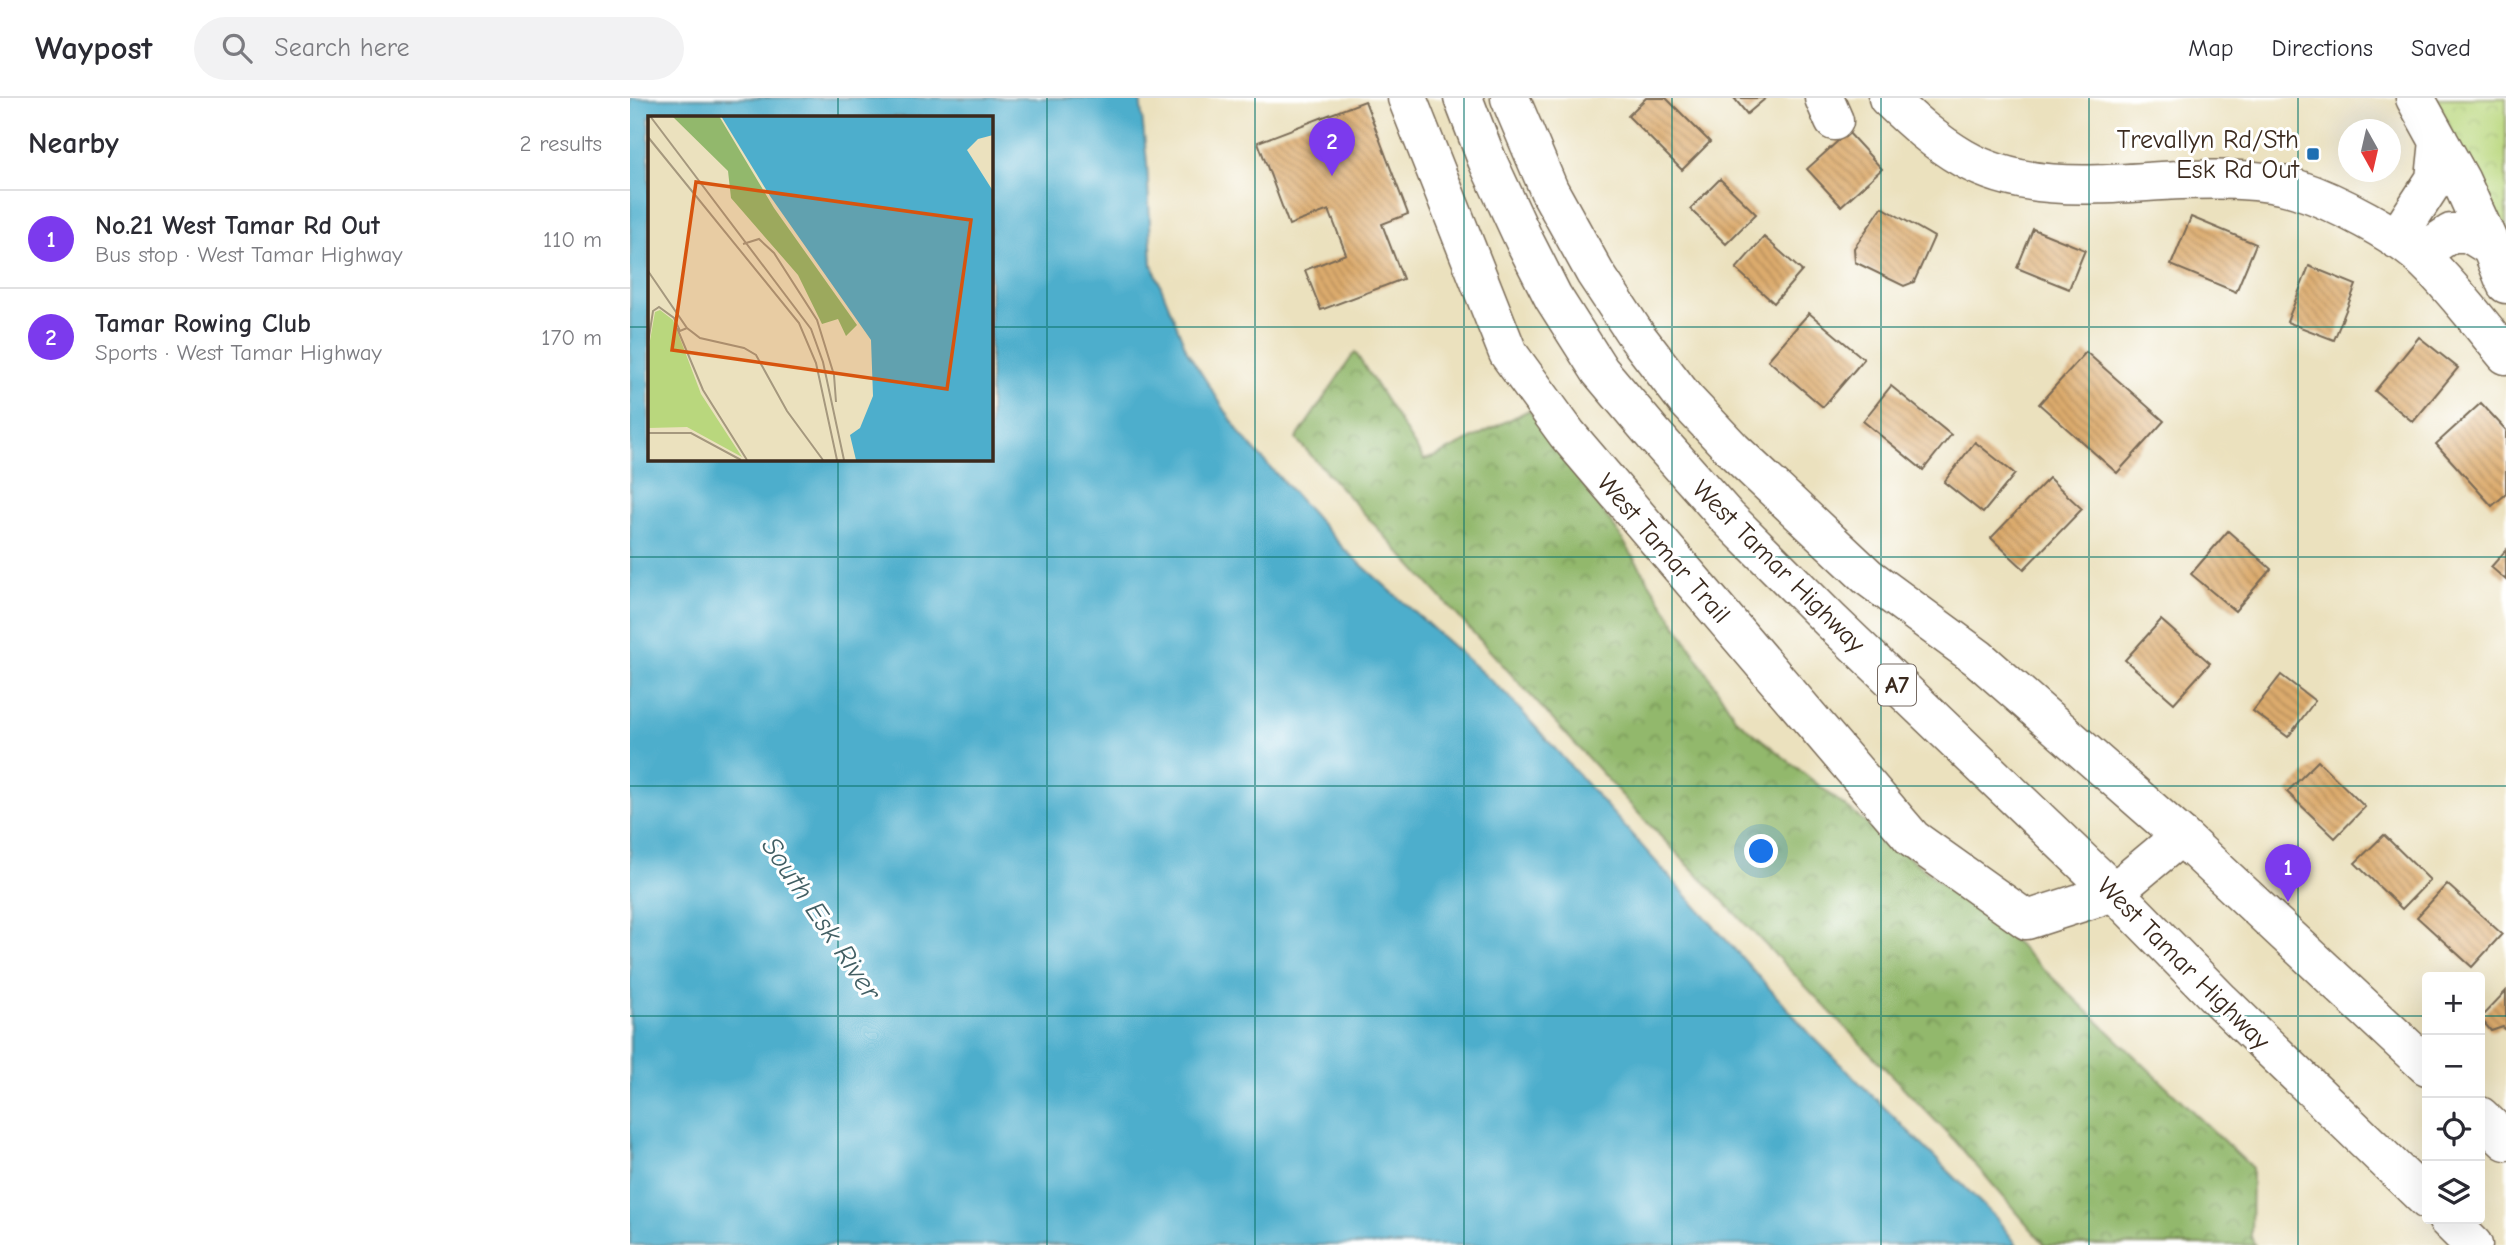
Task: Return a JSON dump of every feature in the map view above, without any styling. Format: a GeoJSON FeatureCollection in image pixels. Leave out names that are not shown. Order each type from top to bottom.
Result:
{"type":"FeatureCollection","features":[{"type":"Feature","properties":{"kind":"main road","name":"West Tamar Trail"},"geometry":{"type":"LineString","coordinates":[[1408,98],[1508,353],[1567,434],[1913,839],[2027,920],[2114,892]]}},
{"type":"Feature","properties":{"kind":"main road","name":"West Tamar Highway"},"geometry":{"type":"LineString","coordinates":[[1464,98],[1487,160],[1553,297],[1601,370],[1654,435],[1727,517],[2422,1195]]}},
{"type":"Feature","properties":{"kind":"main road","name":"West Tamar Highway"},"geometry":{"type":"LineString","coordinates":[[1510,98],[1549,190],[1595,273],[1638,338],[1685,399],[1743,459],[1867,577],[1978,658],[2181,836],[2422,1061]]}},
{"type":"Feature","properties":{"kind":"main road"},"geometry":{"type":"LineString","coordinates":[[1888,98],[1937,142],[1964,159],[1994,172],[2027,181],[2060,184],[2199,180],[2266,182],[2297,189],[2333,202],[2411,250],[2506,355]]}},
{"type":"Feature","properties":{"kind":"main road"},"geometry":{"type":"LineString","coordinates":[[2415,98],[2461,181],[2506,284]]}},
{"type":"Feature","properties":{"kind":"main road"},"geometry":{"type":"LineString","coordinates":[[2411,250],[2435,179],[2439,141]]}},
{"type":"Feature","properties":{"kind":"main road"},"geometry":{"type":"LineString","coordinates":[[2411,250],[2433,245],[2451,233],[2468,233],[2491,247]]}},
{"type":"Feature","properties":{"kind":"main road"},"geometry":{"type":"LineString","coordinates":[[2114,892],[2181,836]]}},
{"type":"Feature","properties":{"kind":"main road"},"geometry":{"type":"LineString","coordinates":[[2485,1121],[2506,1141]]}},
{"type":"Feature","properties":{"kind":"main road"},"geometry":{"type":"LineString","coordinates":[[2452,1224],[2473,1245]]}},
{"type":"Feature","properties":{"kind":"green space"},"geometry":{"type":"Polygon","coordinates":[[[2436,98],[2506,98],[2506,249],[2436,98]]]}},
{"type":"Feature","properties":{"kind":"green space"},"geometry":{"type":"Polygon","coordinates":[[[1355,352],[1424,460],[1529,410],[1617,531],[1736,719],[2016,943],[2252,1168],[2251,1237],[2255,1245],[2045,1245],[1955,1141],[1640,815],[1296,439],[1355,352]]]}},
{"type":"Feature","properties":{"kind":"water","name":"South Esk River"},"geometry":{"type":"Polygon","coordinates":[[[630,98],[1140,98],[1147,162],[1152,264],[1187,351],[1241,435],[1345,550],[1507,695],[1811,1035],[1997,1219],[2017,1245],[630,1245],[630,98]]]}},
{"type":"Feature","properties":{"kind":"building"},"geometry":{"type":"Polygon","coordinates":[[[1646,98],[1666,98],[1710,142],[1682,170],[1628,116],[1646,98]]]}},
{"type":"Feature","properties":{"kind":"building"},"geometry":{"type":"Polygon","coordinates":[[[1734,98],[1766,98],[1747,114],[1734,98]]]}},
{"type":"Feature","properties":{"kind":"building"},"geometry":{"type":"Polygon","coordinates":[[[1365,101],[1408,214],[1382,224],[1403,279],[1321,310],[1305,270],[1346,254],[1329,210],[1289,225],[1258,142],[1365,101]]]}},
{"type":"Feature","properties":{"kind":"building"},"geometry":{"type":"Polygon","coordinates":[[[1848,132],[1882,169],[1841,206],[1807,169],[1848,132]]]}},
{"type":"Feature","properties":{"kind":"building"},"geometry":{"type":"Polygon","coordinates":[[[1720,179],[1756,214],[1726,244],[1690,209],[1720,179]]]}},
{"type":"Feature","properties":{"kind":"building"},"geometry":{"type":"Polygon","coordinates":[[[1882,207],[1934,237],[1914,282],[1904,286],[1855,262],[1854,248],[1882,207]]]}},
{"type":"Feature","properties":{"kind":"building"},"geometry":{"type":"Polygon","coordinates":[[[2191,217],[2256,244],[2236,292],[2171,265],[2191,217]]]}},
{"type":"Feature","properties":{"kind":"building"},"geometry":{"type":"Polygon","coordinates":[[[2033,229],[2085,250],[2069,289],[2017,268],[2033,229]]]}},
{"type":"Feature","properties":{"kind":"building"},"geometry":{"type":"Polygon","coordinates":[[[1764,237],[1802,271],[1774,303],[1736,269],[1764,237]]]}},
{"type":"Feature","properties":{"kind":"building"},"geometry":{"type":"Polygon","coordinates":[[[2309,266],[2356,285],[2334,340],[2287,322],[2309,266]]]}},
{"type":"Feature","properties":{"kind":"building"},"geometry":{"type":"Polygon","coordinates":[[[1809,313],[1864,359],[1823,407],[1768,360],[1809,313]]]}},
{"type":"Feature","properties":{"kind":"building"},"geometry":{"type":"Polygon","coordinates":[[[2419,337],[2458,368],[2413,422],[2375,391],[2419,337]]]}},
{"type":"Feature","properties":{"kind":"building"},"geometry":{"type":"Polygon","coordinates":[[[2086,352],[2164,421],[2117,473],[2039,404],[2086,352]]]}},
{"type":"Feature","properties":{"kind":"building"},"geometry":{"type":"Polygon","coordinates":[[[1891,386],[1951,435],[1923,470],[1863,421],[1891,386]]]}},
{"type":"Feature","properties":{"kind":"building"},"geometry":{"type":"Polygon","coordinates":[[[2481,403],[2506,430],[2506,494],[2492,506],[2436,444],[2481,403]]]}},
{"type":"Feature","properties":{"kind":"building"},"geometry":{"type":"Polygon","coordinates":[[[1975,442],[2015,474],[1983,513],[1944,482],[1975,442]]]}},
{"type":"Feature","properties":{"kind":"building"},"geometry":{"type":"Polygon","coordinates":[[[2049,478],[2082,509],[2024,569],[1991,538],[2049,478]]]}},
{"type":"Feature","properties":{"kind":"building"},"geometry":{"type":"Polygon","coordinates":[[[2228,531],[2271,569],[2235,611],[2191,574],[2228,531]]]}},
{"type":"Feature","properties":{"kind":"building"},"geometry":{"type":"Polygon","coordinates":[[[2506,550],[2506,580],[2491,567],[2506,550]]]}},
{"type":"Feature","properties":{"kind":"building"},"geometry":{"type":"Polygon","coordinates":[[[2161,620],[2210,663],[2174,703],[2125,660],[2161,620]]]}},
{"type":"Feature","properties":{"kind":"building"},"geometry":{"type":"Polygon","coordinates":[[[2281,675],[2315,701],[2288,737],[2253,711],[2281,675]]]}},
{"type":"Feature","properties":{"kind":"building"},"geometry":{"type":"Polygon","coordinates":[[[2318,761],[2365,807],[2335,838],[2287,792],[2318,761]]]}},
{"type":"Feature","properties":{"kind":"building"},"geometry":{"type":"Polygon","coordinates":[[[2384,835],[2430,880],[2402,909],[2355,863],[2384,835]]]}},
{"type":"Feature","properties":{"kind":"building"},"geometry":{"type":"Polygon","coordinates":[[[2447,884],[2502,934],[2472,967],[2417,917],[2447,884]]]}},
{"type":"Feature","properties":{"kind":"building"},"geometry":{"type":"Polygon","coordinates":[[[2506,991],[2506,1030],[2503,1027],[2491,1031],[2485,1024],[2485,1013],[2506,991]]]}},
{"type":"Feature","properties":{"kind":"place","name":"Trevallyn Rd/Sth Esk Rd Out"},"geometry":{"type":"Point","coordinates":[2313,154]}},
{"type":"Feature","properties":{"kind":"place","name":"Tamar Rowing Club"},"geometry":{"type":"Point","coordinates":[1332,176]}},
{"type":"Feature","properties":{"kind":"place","name":"No.21 West Tamar Rd Out"},"geometry":{"type":"Point","coordinates":[2288,902]}}]}
